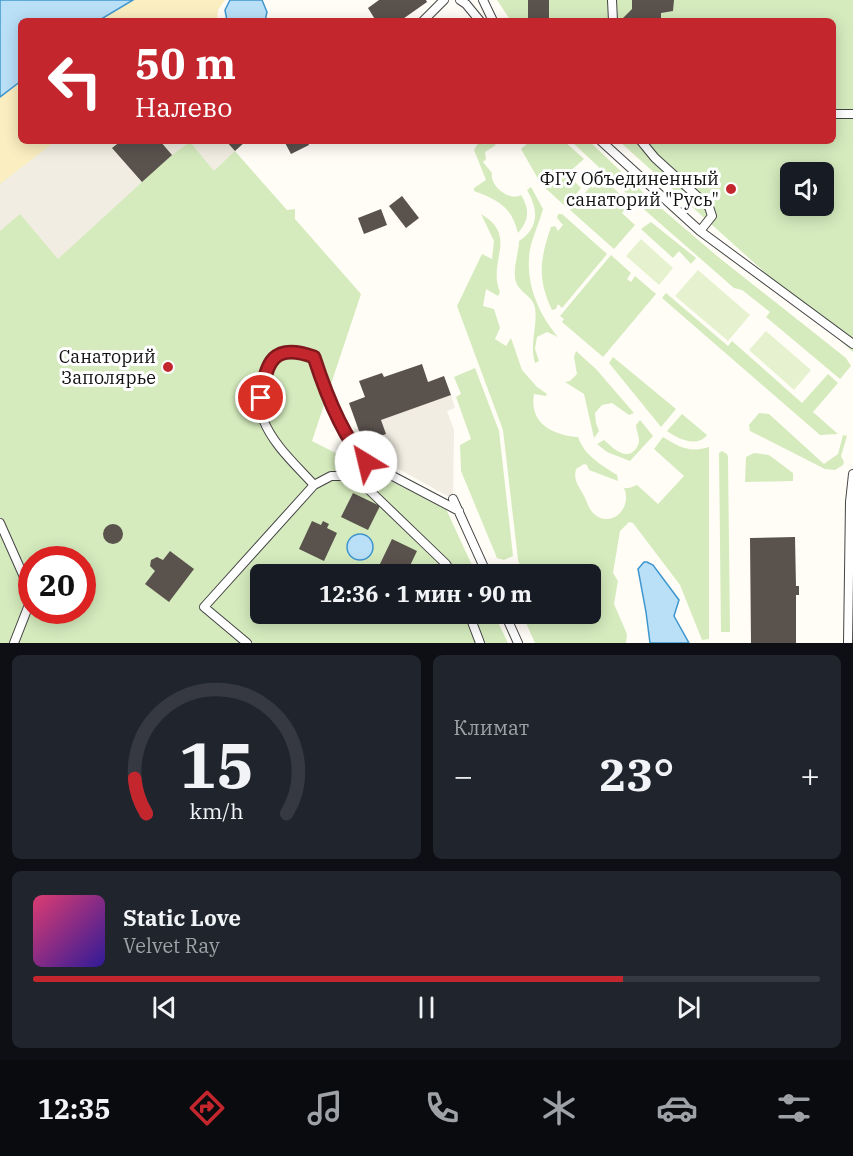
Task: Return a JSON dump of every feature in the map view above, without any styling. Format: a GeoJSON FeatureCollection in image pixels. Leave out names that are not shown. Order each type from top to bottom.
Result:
{"type":"FeatureCollection","features":[{"type":"Feature","properties":{"kind":"lane"},"geometry":{"type":"LineString","coordinates":[[426,18],[444,0]]}},
{"type":"Feature","properties":{"kind":"lane"},"geometry":{"type":"LineString","coordinates":[[460,0],[478,18]]}},
{"type":"Feature","properties":{"kind":"lane"},"geometry":{"type":"LineString","coordinates":[[483,0],[492,18]]}},
{"type":"Feature","properties":{"kind":"lane"},"geometry":{"type":"LineString","coordinates":[[612,0],[613,18]]}},
{"type":"Feature","properties":{"kind":"lane"},"geometry":{"type":"LineString","coordinates":[[836,114],[853,114]]}},
{"type":"Feature","properties":{"kind":"lane"},"geometry":{"type":"LineString","coordinates":[[604,144],[700,231],[853,344]]}},
{"type":"Feature","properties":{"kind":"lane"},"geometry":{"type":"LineString","coordinates":[[643,144],[655,158],[709,207],[712,216],[700,231]]}},
{"type":"Feature","properties":{"kind":"lane"},"geometry":{"type":"LineString","coordinates":[[314,485],[274,439],[261,417],[264,374],[269,361],[281,354],[297,351],[314,357],[346,433],[356,451],[366,462],[459,511]]}},
{"type":"Feature","properties":{"kind":"lane"},"geometry":{"type":"LineString","coordinates":[[848,643],[850,488],[853,474]]}},
{"type":"Feature","properties":{"kind":"lane"},"geometry":{"type":"LineString","coordinates":[[247,643],[204,607],[314,485],[331,476],[348,476],[365,486],[446,564]]}},
{"type":"Feature","properties":{"kind":"lane"},"geometry":{"type":"LineString","coordinates":[[453,499],[483,564]]}},
{"type":"Feature","properties":{"kind":"lane"},"geometry":{"type":"LineString","coordinates":[[0,523],[18,564]]}},
{"type":"Feature","properties":{"kind":"lane"},"geometry":{"type":"LineString","coordinates":[[14,643],[21,624]]}},
{"type":"Feature","properties":{"kind":"lane"},"geometry":{"type":"LineString","coordinates":[[473,624],[480,643]]}},
{"type":"Feature","properties":{"kind":"lane"},"geometry":{"type":"LineString","coordinates":[[509,624],[518,643]]}},
{"type":"Feature","properties":{"kind":"green space","name":"ФГУ Объединенный санаторий \"Русь\""},"geometry":{"type":"Polygon","coordinates":[[[497,0],[853,0],[853,352],[622,144],[836,144],[836,18],[509,18],[497,0]]]}},
{"type":"Feature","properties":{"kind":"green space","name":"Санаторий Заполярье"},"geometry":{"type":"Polygon","coordinates":[[[52,144],[229,144],[287,210],[295,209],[295,219],[361,294],[312,441],[446,509],[471,564],[250,564],[250,624],[499,624],[508,643],[0,643],[0,183],[52,144]]]}},
{"type":"Feature","properties":{"kind":"green space"},"geometry":{"type":"Polygon","coordinates":[[[478,144],[496,145],[485,152],[486,159],[483,162],[492,173],[494,183],[501,192],[516,197],[521,195],[526,205],[526,219],[518,233],[512,216],[502,205],[474,191],[474,188],[486,180],[474,150],[478,144]]]}},
{"type":"Feature","properties":{"kind":"green space"},"geometry":{"type":"Polygon","coordinates":[[[527,144],[567,144],[584,159],[567,174],[581,188],[566,207],[541,184],[521,149],[527,144]]]}},
{"type":"Feature","properties":{"kind":"green space"},"geometry":{"type":"Polygon","coordinates":[[[574,144],[592,144],[648,197],[717,256],[846,358],[851,366],[840,379],[766,317],[770,312],[742,290],[734,288],[639,205],[574,144]]]}},
{"type":"Feature","properties":{"kind":"green space"},"geometry":{"type":"Polygon","coordinates":[[[603,179],[634,206],[626,208],[622,213],[635,225],[614,249],[570,210],[591,186],[593,188],[603,179]]]}},
{"type":"Feature","properties":{"kind":"green space"},"geometry":{"type":"Polygon","coordinates":[[[531,187],[543,209],[529,253],[530,280],[540,310],[558,337],[547,332],[537,337],[535,349],[539,361],[535,363],[533,348],[535,308],[532,300],[518,286],[515,272],[519,241],[526,236],[534,224],[535,211],[527,190],[531,187]]]}},
{"type":"Feature","properties":{"kind":"green space"},"geometry":{"type":"Polygon","coordinates":[[[481,214],[492,222],[498,231],[500,240],[497,281],[500,292],[498,296],[486,289],[483,306],[494,309],[500,328],[495,339],[506,346],[511,338],[522,370],[537,387],[547,394],[546,396],[534,394],[533,404],[535,413],[544,426],[559,434],[578,437],[589,454],[617,475],[618,481],[589,470],[584,464],[576,469],[577,483],[593,513],[600,518],[613,518],[623,509],[626,496],[624,488],[637,485],[658,504],[684,476],[654,449],[663,437],[685,448],[709,447],[709,639],[702,640],[680,585],[633,523],[629,522],[620,531],[613,573],[618,581],[614,604],[627,634],[626,643],[535,643],[526,624],[601,624],[601,564],[520,564],[518,560],[503,430],[457,306],[482,254],[492,259],[494,241],[481,214]]]}},
{"type":"Feature","properties":{"kind":"green space"},"geometry":{"type":"Polygon","coordinates":[[[558,214],[562,214],[607,254],[562,308],[558,304],[556,309],[552,310],[544,288],[542,269],[544,249],[551,227],[555,226],[558,231],[563,225],[557,218],[558,214]]]}},
{"type":"Feature","properties":{"kind":"green space"},"geometry":{"type":"Polygon","coordinates":[[[651,222],[696,258],[691,264],[679,251],[673,258],[641,229],[651,222]]]}},
{"type":"Feature","properties":{"kind":"green space"},"geometry":{"type":"Polygon","coordinates":[[[641,239],[673,268],[659,285],[626,256],[641,239]]]}},
{"type":"Feature","properties":{"kind":"green space"},"geometry":{"type":"Polygon","coordinates":[[[611,255],[631,273],[627,279],[631,282],[635,276],[656,294],[603,357],[562,322],[564,319],[560,316],[611,255]]]}},
{"type":"Feature","properties":{"kind":"green space"},"geometry":{"type":"Polygon","coordinates":[[[698,270],[750,315],[728,341],[675,296],[698,270]]]}},
{"type":"Feature","properties":{"kind":"green space"},"geometry":{"type":"Polygon","coordinates":[[[666,293],[728,346],[732,341],[802,403],[828,374],[838,383],[813,412],[838,434],[820,435],[662,298],[666,293]]]}},
{"type":"Feature","properties":{"kind":"green space"},"geometry":{"type":"Polygon","coordinates":[[[766,331],[811,370],[794,390],[749,350],[766,331]]]}},
{"type":"Feature","properties":{"kind":"green space"},"geometry":{"type":"Polygon","coordinates":[[[576,351],[596,369],[634,413],[629,415],[612,403],[602,405],[595,413],[599,431],[594,438],[584,394],[565,382],[570,381],[577,374],[574,357],[576,351]]]}},
{"type":"Feature","properties":{"kind":"green space"},"geometry":{"type":"Polygon","coordinates":[[[613,357],[676,409],[661,427],[609,363],[613,357]]]}},
{"type":"Feature","properties":{"kind":"green space"},"geometry":{"type":"Polygon","coordinates":[[[475,368],[499,431],[513,556],[504,560],[497,558],[461,471],[460,445],[471,439],[456,397],[461,394],[454,377],[475,368]]]}},
{"type":"Feature","properties":{"kind":"green space"},"geometry":{"type":"Polygon","coordinates":[[[759,413],[769,414],[824,464],[838,454],[843,435],[847,436],[841,456],[843,465],[835,470],[825,469],[750,431],[749,425],[759,413]]]}},
{"type":"Feature","properties":{"kind":"green space"},"geometry":{"type":"Polygon","coordinates":[[[682,414],[707,435],[703,439],[687,441],[667,431],[682,414]]]}},
{"type":"Feature","properties":{"kind":"green space"},"geometry":{"type":"Polygon","coordinates":[[[640,420],[653,436],[630,461],[607,452],[597,444],[604,440],[623,454],[631,453],[639,443],[636,425],[640,420]]]}},
{"type":"Feature","properties":{"kind":"green space"},"geometry":{"type":"Polygon","coordinates":[[[722,451],[728,457],[730,632],[721,632],[719,453],[722,451]]]}},
{"type":"Feature","properties":{"kind":"green space"},"geometry":{"type":"Polygon","coordinates":[[[754,453],[769,455],[793,473],[793,481],[745,482],[746,457],[754,453]]]}},
{"type":"Feature","properties":{"kind":"sand"},"geometry":{"type":"Polygon","coordinates":[[[133,0],[225,0],[218,10],[217,18],[103,18],[133,0]]]}},
{"type":"Feature","properties":{"kind":"sand"},"geometry":{"type":"Polygon","coordinates":[[[18,83],[18,144],[52,144],[0,184],[0,97],[18,83]]]}},
{"type":"Feature","properties":{"kind":"shaded area"},"geometry":{"type":"Polygon","coordinates":[[[52,144],[118,144],[113,148],[142,182],[58,259],[20,214],[0,231],[0,184],[52,144]]]}},
{"type":"Feature","properties":{"kind":"shaded area"},"geometry":{"type":"Polygon","coordinates":[[[163,144],[187,144],[172,155],[163,144]]]}},
{"type":"Feature","properties":{"kind":"shaded area"},"geometry":{"type":"Polygon","coordinates":[[[192,144],[229,144],[235,151],[214,171],[192,144]]]}},
{"type":"Feature","properties":{"kind":"shaded area"},"geometry":{"type":"Polygon","coordinates":[[[451,395],[455,408],[447,411],[454,430],[453,499],[371,454],[363,442],[385,434],[381,420],[451,395]]]}},
{"type":"Feature","properties":{"kind":"water"},"geometry":{"type":"Polygon","coordinates":[[[0,0],[133,0],[103,18],[18,18],[18,83],[0,97],[0,0]]]}},
{"type":"Feature","properties":{"kind":"water"},"geometry":{"type":"Polygon","coordinates":[[[230,0],[262,0],[267,12],[266,18],[226,18],[225,10],[230,0]]]}},
{"type":"Feature","properties":{"kind":"water"},"geometry":{"type":"Polygon","coordinates":[[[360,534],[369,538],[373,547],[369,556],[360,560],[351,556],[347,547],[351,538],[360,534]]]}},
{"type":"Feature","properties":{"kind":"water"},"geometry":{"type":"Polygon","coordinates":[[[644,562],[653,565],[679,600],[674,616],[689,643],[650,643],[638,569],[644,562]]]}},
{"type":"Feature","properties":{"kind":"building"},"geometry":{"type":"Polygon","coordinates":[[[379,0],[426,0],[427,2],[404,18],[374,18],[368,8],[379,0]]]}},
{"type":"Feature","properties":{"kind":"building"},"geometry":{"type":"Polygon","coordinates":[[[528,0],[549,0],[549,18],[528,18],[528,0]]]}},
{"type":"Feature","properties":{"kind":"building"},"geometry":{"type":"Polygon","coordinates":[[[632,0],[674,0],[673,11],[661,13],[661,18],[623,18],[632,9],[632,0]]]}},
{"type":"Feature","properties":{"kind":"building"},"geometry":{"type":"Polygon","coordinates":[[[117,144],[163,144],[172,155],[142,182],[112,148],[117,144]]]}},
{"type":"Feature","properties":{"kind":"building"},"geometry":{"type":"Polygon","coordinates":[[[229,144],[243,144],[235,151],[229,144]]]}},
{"type":"Feature","properties":{"kind":"building"},"geometry":{"type":"Polygon","coordinates":[[[286,144],[308,144],[309,145],[291,154],[286,144]]]}},
{"type":"Feature","properties":{"kind":"building"},"geometry":{"type":"Polygon","coordinates":[[[402,196],[419,218],[406,228],[389,206],[402,196]]]}},
{"type":"Feature","properties":{"kind":"building"},"geometry":{"type":"Polygon","coordinates":[[[381,209],[387,225],[364,234],[358,218],[381,209]]]}},
{"type":"Feature","properties":{"kind":"building"},"geometry":{"type":"Polygon","coordinates":[[[422,364],[428,382],[444,376],[451,395],[381,420],[386,434],[363,442],[349,403],[365,397],[359,381],[382,373],[384,377],[422,364]]]}},
{"type":"Feature","properties":{"kind":"building"},"geometry":{"type":"Polygon","coordinates":[[[353,493],[380,506],[368,530],[341,517],[353,493]]]}},
{"type":"Feature","properties":{"kind":"building"},"geometry":{"type":"Polygon","coordinates":[[[312,521],[321,525],[323,521],[329,524],[327,528],[337,533],[324,561],[299,549],[312,521]]]}},
{"type":"Feature","properties":{"kind":"building"},"geometry":{"type":"Polygon","coordinates":[[[113,524],[120,527],[123,534],[120,541],[113,544],[106,541],[103,534],[106,527],[113,524]]]}},
{"type":"Feature","properties":{"kind":"building"},"geometry":{"type":"Polygon","coordinates":[[[795,537],[796,586],[799,586],[799,595],[796,595],[796,643],[751,643],[750,538],[795,537]]]}},
{"type":"Feature","properties":{"kind":"building"},"geometry":{"type":"Polygon","coordinates":[[[392,539],[417,551],[411,564],[380,564],[392,539]]]}},
{"type":"Feature","properties":{"kind":"building"},"geometry":{"type":"Polygon","coordinates":[[[170,551],[194,569],[169,602],[145,584],[155,571],[150,566],[151,560],[157,557],[163,560],[170,551]]]}},
{"type":"Feature","properties":{"kind":"place","name":"ФГУ Объединенный санаторий \"Русь\""},"geometry":{"type":"Point","coordinates":[731,189]}},
{"type":"Feature","properties":{"kind":"place","name":"Санаторий Заполярье"},"geometry":{"type":"Point","coordinates":[168,367]}},
{"type":"Feature","properties":{"kind":"route"},"geometry":{"type":"LineString","coordinates":[[261,398],[264,374],[269,361],[281,354],[297,351],[314,357],[346,433],[356,451],[366,462]]}}]}
